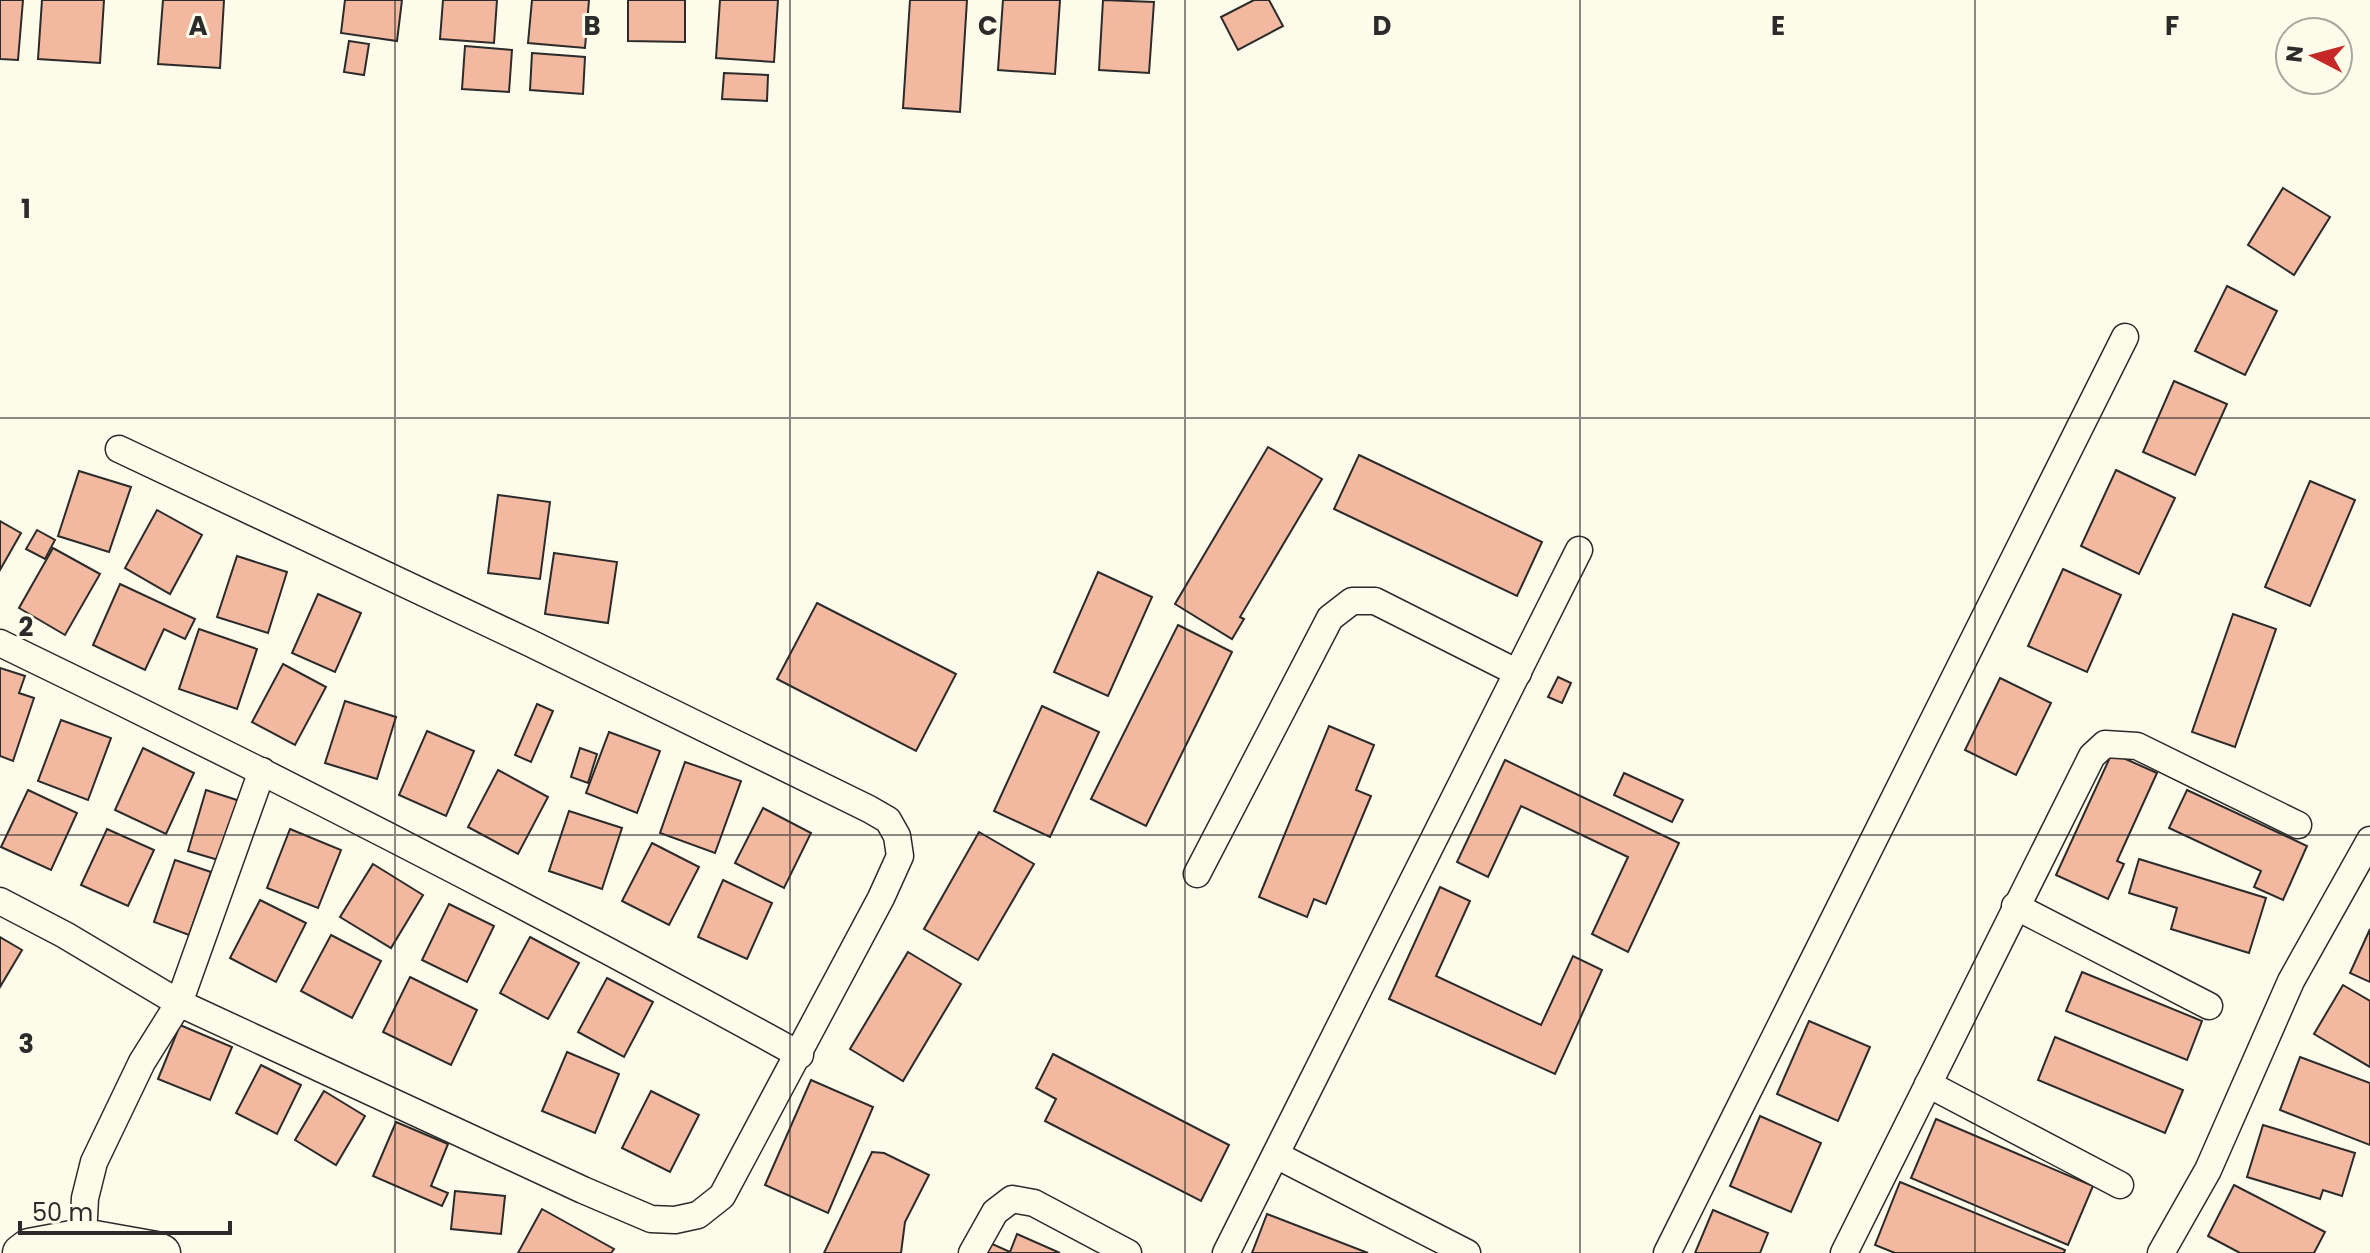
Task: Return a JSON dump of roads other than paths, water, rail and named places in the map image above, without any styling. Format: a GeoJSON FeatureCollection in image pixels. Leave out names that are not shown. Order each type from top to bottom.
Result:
{"type":"FeatureCollection","features":[{"type":"Feature","properties":{"kind":"street"},"geometry":{"type":"LineString","coordinates":[[1667,1253],[2125,337]]}},
{"type":"Feature","properties":{"kind":"street"},"geometry":{"type":"LineString","coordinates":[[0,901],[65,935],[179,1003],[583,1190],[651,1219],[675,1220],[698,1215],[722,1196],[800,1055],[900,856],[897,836],[888,820],[530,643],[119,449]]}},
{"type":"Feature","properties":{"kind":"street"},"geometry":{"type":"LineString","coordinates":[[1226,1253],[1579,550]]}},
{"type":"Feature","properties":{"kind":"street"},"geometry":{"type":"LineString","coordinates":[[1197,874],[1330,618],[1352,601],[1375,601],[1518,673]]}},
{"type":"Feature","properties":{"kind":"street"},"geometry":{"type":"LineString","coordinates":[[0,643],[262,771],[609,950],[800,1055]]}},
{"type":"Feature","properties":{"kind":"street"},"geometry":{"type":"LineString","coordinates":[[1844,1253],[2092,756],[2105,744],[2137,746],[2298,825]]}},
{"type":"Feature","properties":{"kind":"street"},"geometry":{"type":"LineString","coordinates":[[83,1237],[85,1198],[94,1162],[142,1062],[179,1003],[262,771]]}},
{"type":"Feature","properties":{"kind":"street"},"geometry":{"type":"LineString","coordinates":[[2161,1253],[2208,1170],[2291,981],[2370,840]]}},
{"type":"Feature","properties":{"kind":"street"},"geometry":{"type":"LineString","coordinates":[[2015,906],[2209,1006]]}},
{"type":"Feature","properties":{"kind":"street"},"geometry":{"type":"LineString","coordinates":[[1928,1084],[2120,1185]]}},
{"type":"Feature","properties":{"kind":"street"},"geometry":{"type":"LineString","coordinates":[[1276,1155],[1467,1253]]}},
{"type":"Feature","properties":{"kind":"street"},"geometry":{"type":"LineString","coordinates":[[972,1253],[995,1212],[1012,1199],[1034,1203],[1128,1253]]}},
{"type":"Feature","properties":{"kind":"street"},"geometry":{"type":"LineString","coordinates":[[21,1253],[29,1247],[83,1237],[162,1253]]}}]}
